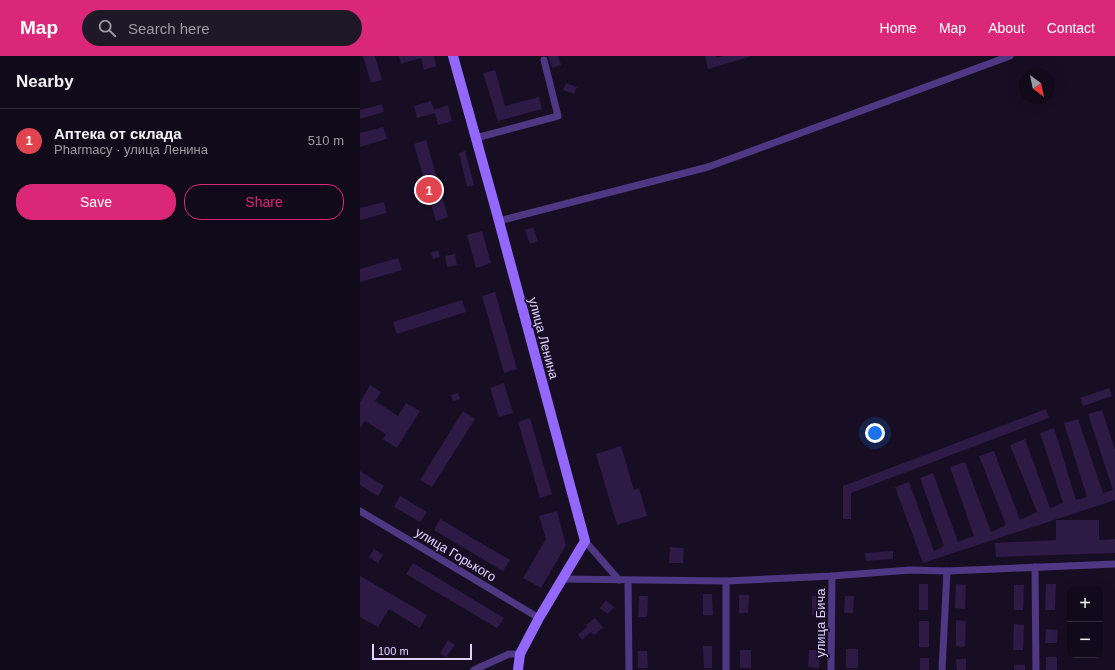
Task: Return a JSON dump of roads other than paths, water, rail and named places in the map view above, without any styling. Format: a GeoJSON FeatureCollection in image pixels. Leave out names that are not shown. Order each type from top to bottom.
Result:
{"type":"FeatureCollection","features":[{"type":"Feature","properties":{"kind":"street","name":"улица Ленина"},"geometry":{"type":"LineString","coordinates":[[453,56],[585,541]]}},
{"type":"Feature","properties":{"kind":"street"},"geometry":{"type":"LineString","coordinates":[[499,221],[708,167],[1010,56]]}},
{"type":"Feature","properties":{"kind":"street"},"geometry":{"type":"LineString","coordinates":[[476,138],[558,116],[544,60]]}},
{"type":"Feature","properties":{"kind":"street","name":"улица Горького"},"geometry":{"type":"LineString","coordinates":[[360,511],[539,618]]}},
{"type":"Feature","properties":{"kind":"street"},"geometry":{"type":"LineString","coordinates":[[518,670],[520,654],[539,618],[585,541],[619,580]]}},
{"type":"Feature","properties":{"kind":"street"},"geometry":{"type":"LineString","coordinates":[[562,579],[726,581],[832,576],[910,570],[947,571],[1115,564]]}},
{"type":"Feature","properties":{"kind":"street"},"geometry":{"type":"LineString","coordinates":[[1035,567],[1036,670]]}},
{"type":"Feature","properties":{"kind":"street"},"geometry":{"type":"LineString","coordinates":[[942,670],[947,571]]}},
{"type":"Feature","properties":{"kind":"street","name":"улица Бича"},"geometry":{"type":"LineString","coordinates":[[832,576],[832,670]]}},
{"type":"Feature","properties":{"kind":"street"},"geometry":{"type":"LineString","coordinates":[[628,581],[629,670]]}},
{"type":"Feature","properties":{"kind":"street"},"geometry":{"type":"LineString","coordinates":[[726,581],[726,670]]}},
{"type":"Feature","properties":{"kind":"street"},"geometry":{"type":"LineString","coordinates":[[474,670],[509,654],[520,654]]}},
{"type":"Feature","properties":{"kind":"place","name":"Аптека от склада"},"geometry":{"type":"Point","coordinates":[429,190]}}]}
